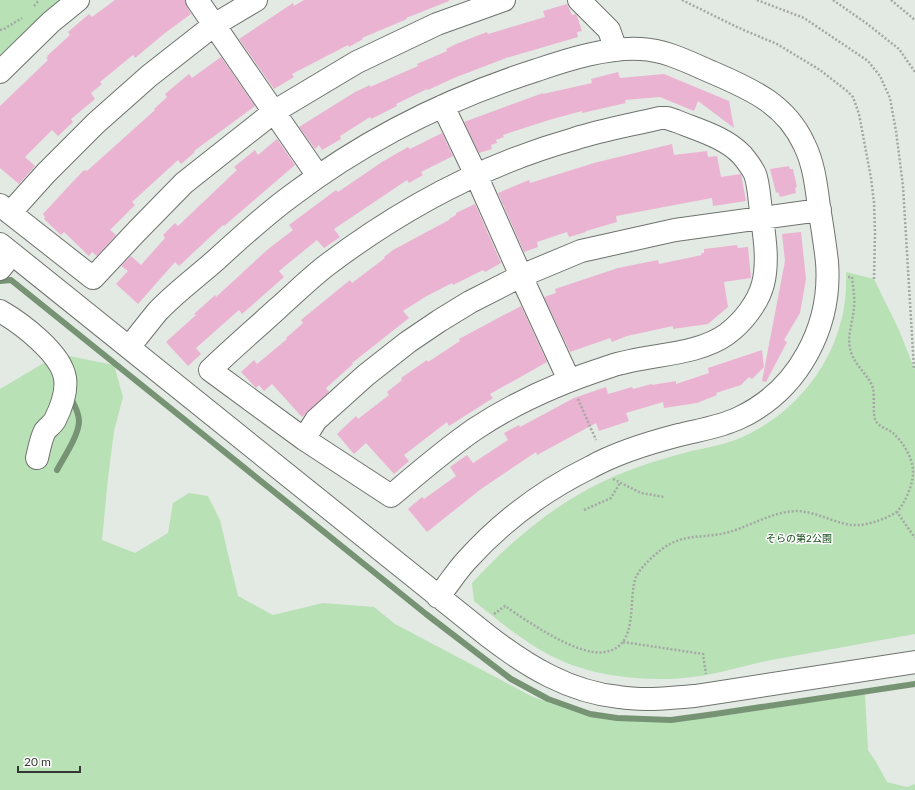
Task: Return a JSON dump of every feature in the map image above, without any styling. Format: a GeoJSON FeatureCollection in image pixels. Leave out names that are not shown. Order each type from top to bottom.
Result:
{"type":"FeatureCollection","features":[{"type":"Feature","properties":{"kind":"street"},"geometry":{"type":"LineString","coordinates":[[0,72],[51,22],[78,0]]}},
{"type":"Feature","properties":{"kind":"street"},"geometry":{"type":"LineString","coordinates":[[197,0],[275,111],[318,176]]}},
{"type":"Feature","properties":{"kind":"street"},"geometry":{"type":"LineString","coordinates":[[256,0],[214,25],[149,76],[96,123],[46,173],[5,209],[93,278],[184,184],[275,111],[357,62],[437,24],[504,0]]}},
{"type":"Feature","properties":{"kind":"street"},"geometry":{"type":"LineString","coordinates":[[580,0],[610,30],[616,50]]}},
{"type":"Feature","properties":{"kind":"street"},"geometry":{"type":"LineString","coordinates":[[129,347],[158,311],[264,216],[318,176],[381,138],[443,106],[519,75],[580,57],[616,50],[644,49],[674,57],[747,88],[758,93],[777,108],[798,132],[810,158],[820,210],[828,276],[827,297],[817,334],[807,355],[790,380],[759,407],[739,418],[718,426],[659,440],[625,451],[566,480],[542,495],[498,529],[466,562],[438,596]]}},
{"type":"Feature","properties":{"kind":"street"},"geometry":{"type":"LineString","coordinates":[[443,106],[569,380]]}},
{"type":"Feature","properties":{"kind":"street"},"geometry":{"type":"LineString","coordinates":[[660,118],[667,118],[718,139],[736,150],[754,173],[758,186],[762,217],[766,257],[763,284],[758,296],[746,316],[728,334],[716,341],[701,346],[632,360],[569,380],[531,397],[477,428],[441,453],[391,496],[304,439],[210,370],[326,266],[384,225],[414,207],[476,175],[574,139],[660,118]]}},
{"type":"Feature","properties":{"kind":"street"},"geometry":{"type":"LineString","coordinates":[[304,439],[316,420],[366,375],[408,342],[470,302],[521,276],[581,251],[675,230],[820,210]]}},
{"type":"Feature","properties":{"kind":"street"},"geometry":{"type":"LineString","coordinates":[[4,256],[129,347],[501,646],[544,673],[580,689],[619,698],[644,699],[695,696],[915,662]]}},
{"type":"Feature","properties":{"kind":"street"},"geometry":{"type":"LineString","coordinates":[[0,311],[21,325],[44,346],[57,360],[65,378],[66,387],[55,421],[45,432],[37,458]]}},
{"type":"Feature","properties":{"kind":"path"},"geometry":{"type":"LineString","coordinates":[[33,8],[38,0]]}},
{"type":"Feature","properties":{"kind":"path"},"geometry":{"type":"LineString","coordinates":[[682,0],[739,28],[777,44],[820,70],[847,90],[853,97],[859,114],[873,196],[875,257],[874,279]]}},
{"type":"Feature","properties":{"kind":"path"},"geometry":{"type":"LineString","coordinates":[[757,0],[804,18],[868,61],[880,76],[890,98],[903,186],[914,369]]}},
{"type":"Feature","properties":{"kind":"path"},"geometry":{"type":"LineString","coordinates":[[833,0],[866,23],[899,49],[915,72]]}},
{"type":"Feature","properties":{"kind":"path"},"geometry":{"type":"LineString","coordinates":[[891,0],[915,20]]}},
{"type":"Feature","properties":{"kind":"path"},"geometry":{"type":"LineString","coordinates":[[0,30],[25,16]]}},
{"type":"Feature","properties":{"kind":"path"},"geometry":{"type":"LineString","coordinates":[[491,616],[505,606],[569,645],[595,653],[607,652],[622,642],[629,629],[632,594],[637,576],[641,569],[671,543],[687,537],[731,532],[751,525],[767,517],[784,512],[798,511],[811,513],[843,523],[858,525],[877,521],[897,512],[906,498],[913,471],[905,447],[892,433],[877,423],[874,419],[875,397],[870,382],[853,359],[850,351],[849,334],[854,306],[853,282]]}},
{"type":"Feature","properties":{"kind":"path"},"geometry":{"type":"LineString","coordinates":[[582,408],[594,435]]}},
{"type":"Feature","properties":{"kind":"path"},"geometry":{"type":"LineString","coordinates":[[612,478],[641,493],[664,497]]}},
{"type":"Feature","properties":{"kind":"path"},"geometry":{"type":"LineString","coordinates":[[584,510],[611,498],[620,483]]}},
{"type":"Feature","properties":{"kind":"path"},"geometry":{"type":"LineString","coordinates":[[897,512],[915,538]]}},
{"type":"Feature","properties":{"kind":"path"},"geometry":{"type":"LineString","coordinates":[[622,642],[703,654],[707,679]]}},
{"type":"Feature","properties":{"kind":"green space"},"geometry":{"type":"Polygon","coordinates":[[[0,0],[67,0],[0,62],[0,0]]]}},
{"type":"Feature","properties":{"kind":"green space","name":"そらの第2公園"},"geometry":{"type":"Polygon","coordinates":[[[846,272],[874,279],[899,330],[915,370],[915,634],[766,661],[693,677],[657,679],[628,677],[587,670],[548,654],[522,638],[474,601],[472,583],[516,540],[565,503],[600,483],[628,471],[691,451],[735,440],[760,428],[782,413],[801,394],[818,373],[831,350],[840,325],[845,299],[846,272]]]}},
{"type":"Feature","properties":{"kind":"green space"},"geometry":{"type":"Polygon","coordinates":[[[59,354],[114,365],[123,397],[114,431],[102,540],[135,553],[168,533],[173,503],[189,493],[208,496],[220,520],[238,596],[273,615],[323,603],[374,607],[395,624],[533,697],[579,713],[610,719],[662,722],[715,717],[865,694],[868,750],[887,782],[907,787],[915,784],[915,790],[0,790],[0,389],[59,354]]]}},
{"type":"Feature","properties":{"kind":"building"},"geometry":{"type":"Polygon","coordinates":[[[115,0],[185,0],[191,14],[135,58],[133,55],[100,82],[102,84],[91,93],[95,99],[71,119],[73,122],[58,136],[52,130],[25,157],[35,166],[19,184],[0,168],[0,106],[48,60],[46,58],[48,57],[47,56],[70,35],[68,32],[89,14],[92,17],[115,0]]]}},
{"type":"Feature","properties":{"kind":"building"},"geometry":{"type":"Polygon","coordinates":[[[304,0],[449,1],[362,38],[363,39],[349,47],[348,45],[292,74],[294,77],[274,89],[239,39],[293,3],[294,6],[304,0]]]}},
{"type":"Feature","properties":{"kind":"building"},"geometry":{"type":"Polygon","coordinates":[[[567,4],[572,15],[576,14],[582,31],[577,32],[578,37],[506,58],[454,78],[428,90],[427,89],[396,104],[397,106],[371,119],[370,117],[340,136],[341,139],[322,150],[319,145],[315,149],[299,127],[355,92],[418,66],[417,64],[447,51],[446,49],[456,44],[487,32],[488,34],[545,17],[543,11],[567,4]]]}},
{"type":"Feature","properties":{"kind":"building"},"geometry":{"type":"Polygon","coordinates":[[[221,57],[255,106],[194,151],[195,152],[181,164],[178,160],[132,202],[135,205],[110,230],[116,235],[97,256],[92,252],[89,256],[64,232],[61,235],[44,219],[45,217],[43,214],[83,171],[87,171],[155,110],[154,109],[167,97],[165,94],[189,74],[192,78],[221,57]]]}},
{"type":"Feature","properties":{"kind":"building"},"geometry":{"type":"Polygon","coordinates":[[[618,72],[620,78],[664,74],[729,101],[734,128],[698,101],[694,111],[660,97],[625,100],[626,103],[582,113],[582,111],[503,135],[504,137],[496,140],[497,143],[491,145],[492,149],[479,153],[464,122],[543,93],[592,83],[591,79],[618,72]]]}},
{"type":"Feature","properties":{"kind":"building"},"geometry":{"type":"Polygon","coordinates":[[[442,133],[453,156],[421,172],[423,175],[409,183],[407,180],[334,229],[340,237],[324,248],[317,240],[279,271],[284,277],[242,314],[239,310],[196,348],[201,354],[188,366],[166,342],[196,315],[194,314],[215,295],[216,297],[267,250],[293,230],[289,225],[336,190],[338,192],[382,162],[408,147],[410,149],[442,133]]]}},
{"type":"Feature","properties":{"kind":"building"},"geometry":{"type":"Polygon","coordinates":[[[277,139],[295,165],[224,226],[223,225],[179,266],[175,262],[138,304],[116,284],[128,271],[121,266],[131,256],[141,265],[165,238],[163,235],[175,223],[178,226],[237,170],[234,167],[255,150],[258,155],[277,139]]]}},
{"type":"Feature","properties":{"kind":"building"},"geometry":{"type":"Polygon","coordinates":[[[672,144],[674,155],[707,151],[708,157],[717,156],[721,177],[741,174],[746,201],[713,206],[712,198],[616,216],[617,222],[569,237],[567,232],[537,242],[538,247],[524,252],[498,193],[529,180],[530,183],[594,163],[672,144]]]}},
{"type":"Feature","properties":{"kind":"building"},"geometry":{"type":"Polygon","coordinates":[[[789,166],[790,169],[793,169],[797,187],[795,188],[796,193],[780,197],[778,192],[776,193],[770,169],[789,166]]]}},
{"type":"Feature","properties":{"kind":"building"},"geometry":{"type":"Polygon","coordinates":[[[475,204],[501,263],[485,272],[483,270],[453,285],[452,283],[425,297],[403,311],[409,318],[352,363],[353,364],[326,388],[329,392],[302,417],[272,384],[264,391],[259,385],[256,388],[241,372],[254,360],[257,364],[287,339],[286,338],[303,323],[301,320],[350,280],[352,283],[385,258],[384,257],[393,250],[449,220],[456,215],[456,213],[475,204]]]}},
{"type":"Feature","properties":{"kind":"building"},"geometry":{"type":"Polygon","coordinates":[[[801,232],[806,279],[800,313],[784,340],[787,342],[766,382],[762,381],[785,261],[782,234],[801,232]]]}},
{"type":"Feature","properties":{"kind":"building"},"geometry":{"type":"Polygon","coordinates":[[[737,245],[738,248],[748,247],[751,278],[724,282],[728,307],[708,324],[673,329],[673,326],[627,336],[612,342],[610,338],[570,352],[544,297],[556,293],[555,289],[618,268],[658,260],[659,264],[702,255],[701,253],[704,253],[704,249],[737,245]]]}},
{"type":"Feature","properties":{"kind":"building"},"geometry":{"type":"Polygon","coordinates":[[[521,306],[547,362],[490,394],[493,398],[449,426],[447,422],[404,455],[409,461],[394,474],[366,443],[354,454],[337,434],[356,416],[358,419],[389,395],[387,392],[402,380],[401,378],[427,360],[428,362],[460,341],[459,339],[521,306]]]}},
{"type":"Feature","properties":{"kind":"building"},"geometry":{"type":"Polygon","coordinates":[[[762,350],[764,367],[752,379],[749,377],[741,385],[716,393],[717,395],[697,403],[664,408],[663,402],[626,413],[629,421],[599,431],[596,423],[537,455],[536,452],[481,489],[427,532],[408,509],[422,497],[424,499],[456,476],[450,467],[467,455],[473,463],[508,440],[504,433],[519,425],[520,427],[574,398],[606,387],[608,394],[632,387],[633,389],[652,384],[676,381],[676,384],[709,373],[708,368],[762,350]]]}},
{"type":"Feature","properties":{"kind":"waterway"},"geometry":{"type":"LineString","coordinates":[[0,281],[11,280],[426,614],[511,679],[548,699],[590,714],[617,718],[671,720],[915,684]]}},
{"type":"Feature","properties":{"kind":"waterway"},"geometry":{"type":"LineString","coordinates":[[57,470],[77,433],[79,421],[78,414],[70,397]]}}]}
